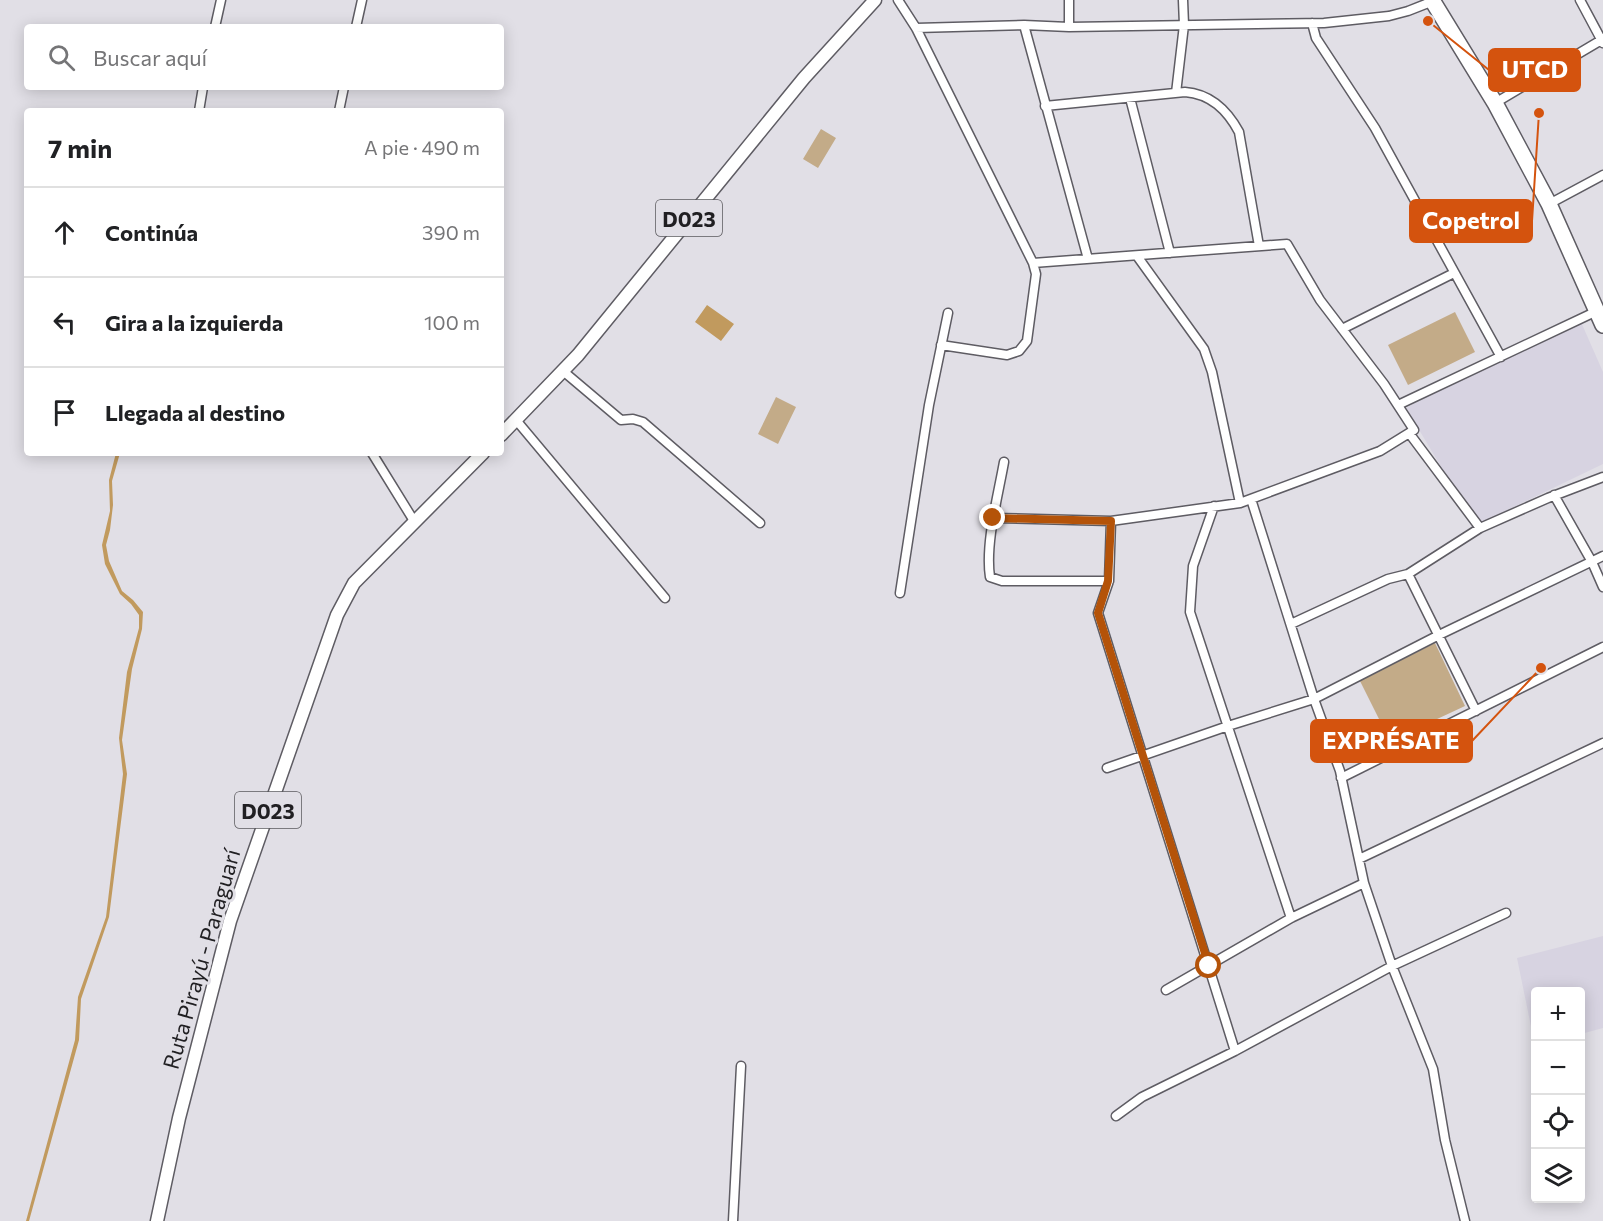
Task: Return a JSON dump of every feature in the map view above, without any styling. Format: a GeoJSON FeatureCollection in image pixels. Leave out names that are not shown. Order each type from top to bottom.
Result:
{"type":"FeatureCollection","features":[{"type":"Feature","properties":{"kind":"highway"},"geometry":{"type":"LineString","coordinates":[[1434,1],[1495,103],[1549,204],[1601,321]]}},
{"type":"Feature","properties":{"kind":"main road","name":"D023"},"geometry":{"type":"LineString","coordinates":[[504,432],[563,371],[628,296],[798,86],[875,0]]}},
{"type":"Feature","properties":{"kind":"main road","name":"Ruta Pirayú - Paraguarí"},"geometry":{"type":"LineString","coordinates":[[157,1221],[179,1118],[230,921],[337,615],[354,583],[480,456]]}},
{"type":"Feature","properties":{"kind":"street"},"geometry":{"type":"LineString","coordinates":[[216,24],[221,0]]}},
{"type":"Feature","properties":{"kind":"street"},"geometry":{"type":"LineString","coordinates":[[357,24],[362,0]]}},
{"type":"Feature","properties":{"kind":"street"},"geometry":{"type":"LineString","coordinates":[[898,0],[916,28],[1033,263],[1036,274],[1027,341],[1019,351],[1007,355],[941,345]]}},
{"type":"Feature","properties":{"kind":"street"},"geometry":{"type":"LineString","coordinates":[[1069,0],[1069,27]]}},
{"type":"Feature","properties":{"kind":"street"},"geometry":{"type":"LineString","coordinates":[[1176,93],[1184,25],[1183,0]]}},
{"type":"Feature","properties":{"kind":"street"},"geometry":{"type":"LineString","coordinates":[[1495,103],[1602,40],[1580,0]]}},
{"type":"Feature","properties":{"kind":"street"},"geometry":{"type":"LineString","coordinates":[[916,28],[1312,23],[1389,16],[1434,1]]}},
{"type":"Feature","properties":{"kind":"street"},"geometry":{"type":"LineString","coordinates":[[1312,23],[1316,38],[1375,128],[1501,357]]}},
{"type":"Feature","properties":{"kind":"street"},"geometry":{"type":"LineString","coordinates":[[1024,25],[1088,259]]}},
{"type":"Feature","properties":{"kind":"street"},"geometry":{"type":"LineString","coordinates":[[200,108],[202,90]]}},
{"type":"Feature","properties":{"kind":"street"},"geometry":{"type":"LineString","coordinates":[[340,108],[343,90]]}},
{"type":"Feature","properties":{"kind":"street"},"geometry":{"type":"LineString","coordinates":[[1045,106],[1176,93],[1194,93],[1213,100],[1230,116],[1239,132],[1259,246]]}},
{"type":"Feature","properties":{"kind":"street"},"geometry":{"type":"LineString","coordinates":[[1130,98],[1170,253]]}},
{"type":"Feature","properties":{"kind":"street"},"geometry":{"type":"LineString","coordinates":[[1549,204],[1603,175]]}},
{"type":"Feature","properties":{"kind":"street"},"geometry":{"type":"LineString","coordinates":[[993,518],[1111,521],[1240,503],[1380,451],[1414,430],[1320,300],[1287,244],[1033,263]]}},
{"type":"Feature","properties":{"kind":"street"},"geometry":{"type":"LineString","coordinates":[[1137,256],[1204,349],[1212,372],[1240,503]]}},
{"type":"Feature","properties":{"kind":"street"},"geometry":{"type":"LineString","coordinates":[[1342,329],[1454,273]]}},
{"type":"Feature","properties":{"kind":"street"},"geometry":{"type":"LineString","coordinates":[[900,593],[929,405],[948,313]]}},
{"type":"Feature","properties":{"kind":"street"},"geometry":{"type":"LineString","coordinates":[[1398,405],[1501,357],[1601,321]]}},
{"type":"Feature","properties":{"kind":"street"},"geometry":{"type":"LineString","coordinates":[[563,371],[621,420],[633,419],[643,422],[760,523]]}},
{"type":"Feature","properties":{"kind":"street"},"geometry":{"type":"LineString","coordinates":[[516,420],[665,598]]}},
{"type":"Feature","properties":{"kind":"street"},"geometry":{"type":"LineString","coordinates":[[1409,433],[1480,528]]}},
{"type":"Feature","properties":{"kind":"street"},"geometry":{"type":"LineString","coordinates":[[374,456],[414,521]]}},
{"type":"Feature","properties":{"kind":"street"},"geometry":{"type":"LineString","coordinates":[[1004,462],[993,518],[988,566],[990,577],[1002,581],[1108,581]]}},
{"type":"Feature","properties":{"kind":"street"},"geometry":{"type":"LineString","coordinates":[[1290,624],[1388,579],[1408,574],[1480,528],[1554,495],[1603,477]]}},
{"type":"Feature","properties":{"kind":"street"},"geometry":{"type":"LineString","coordinates":[[1554,495],[1592,562],[1603,587]]}},
{"type":"Feature","properties":{"kind":"street"},"geometry":{"type":"LineString","coordinates":[[1251,499],[1341,778],[1364,883],[1392,966],[1433,1069],[1445,1140],[1465,1221]]}},
{"type":"Feature","properties":{"kind":"street"},"geometry":{"type":"LineString","coordinates":[[1214,506],[1193,566],[1190,612],[1291,918]]}},
{"type":"Feature","properties":{"kind":"street"},"geometry":{"type":"LineString","coordinates":[[1111,521],[1108,581],[1098,613],[1235,1051]]}},
{"type":"Feature","properties":{"kind":"street"},"geometry":{"type":"LineString","coordinates":[[1107,768],[1314,699],[1439,635],[1603,556]]}},
{"type":"Feature","properties":{"kind":"street"},"geometry":{"type":"LineString","coordinates":[[1408,574],[1476,711]]}},
{"type":"Feature","properties":{"kind":"street"},"geometry":{"type":"LineString","coordinates":[[1341,778],[1603,647]]}},
{"type":"Feature","properties":{"kind":"street"},"geometry":{"type":"LineString","coordinates":[[1359,859],[1603,743]]}},
{"type":"Feature","properties":{"kind":"street"},"geometry":{"type":"LineString","coordinates":[[1166,990],[1291,918],[1364,883]]}},
{"type":"Feature","properties":{"kind":"street"},"geometry":{"type":"LineString","coordinates":[[1116,1116],[1142,1097],[1235,1051],[1392,966],[1506,912]]}},
{"type":"Feature","properties":{"kind":"street"},"geometry":{"type":"LineString","coordinates":[[733,1221],[741,1066]]}},
{"type":"Feature","properties":{"kind":"shaded area"},"geometry":{"type":"Polygon","coordinates":[[[821,129],[836,138],[818,168],[803,159],[821,129]]]}},
{"type":"Feature","properties":{"kind":"shaded area"},"geometry":{"type":"Polygon","coordinates":[[[707,305],[734,324],[721,341],[695,322],[707,305]]]}},
{"type":"Feature","properties":{"kind":"shaded area"},"geometry":{"type":"Polygon","coordinates":[[[1455,312],[1475,352],[1408,385],[1388,345],[1455,312]]]}},
{"type":"Feature","properties":{"kind":"shaded area"},"geometry":{"type":"Polygon","coordinates":[[[1581,322],[1603,372],[1603,464],[1476,525],[1406,408],[1501,357],[1581,322]]]}},
{"type":"Feature","properties":{"kind":"shaded area"},"geometry":{"type":"Polygon","coordinates":[[[776,397],[796,407],[778,444],[758,434],[776,397]]]}},
{"type":"Feature","properties":{"kind":"shaded area"},"geometry":{"type":"Polygon","coordinates":[[[115,456],[119,456],[112,481],[113,505],[106,545],[109,561],[122,591],[143,612],[122,740],[127,774],[109,917],[81,999],[79,1040],[29,1221],[26,1221],[75,1040],[78,997],[106,917],[123,774],[119,738],[127,672],[139,628],[139,615],[120,594],[105,564],[102,545],[110,511],[109,480],[115,456]]]}},
{"type":"Feature","properties":{"kind":"shaded area"},"geometry":{"type":"Polygon","coordinates":[[[1435,643],[1465,706],[1390,741],[1360,681],[1435,643]]]}},
{"type":"Feature","properties":{"kind":"shaded area"},"geometry":{"type":"Polygon","coordinates":[[[1603,936],[1603,1028],[1585,1033],[1585,987],[1531,987],[1531,1026],[1517,958],[1603,936]]]}},
{"type":"Feature","properties":{"kind":"place","name":"UTCD"},"geometry":{"type":"Point","coordinates":[1428,21]}},
{"type":"Feature","properties":{"kind":"place","name":"Copetrol"},"geometry":{"type":"Point","coordinates":[1539,113]}},
{"type":"Feature","properties":{"kind":"place","name":"EXPRÉSATE"},"geometry":{"type":"Point","coordinates":[1541,668]}},
{"type":"Feature","properties":{"kind":"route"},"geometry":{"type":"LineString","coordinates":[[993,518],[1111,521],[1108,581],[1098,613],[1209,966]]}}]}
